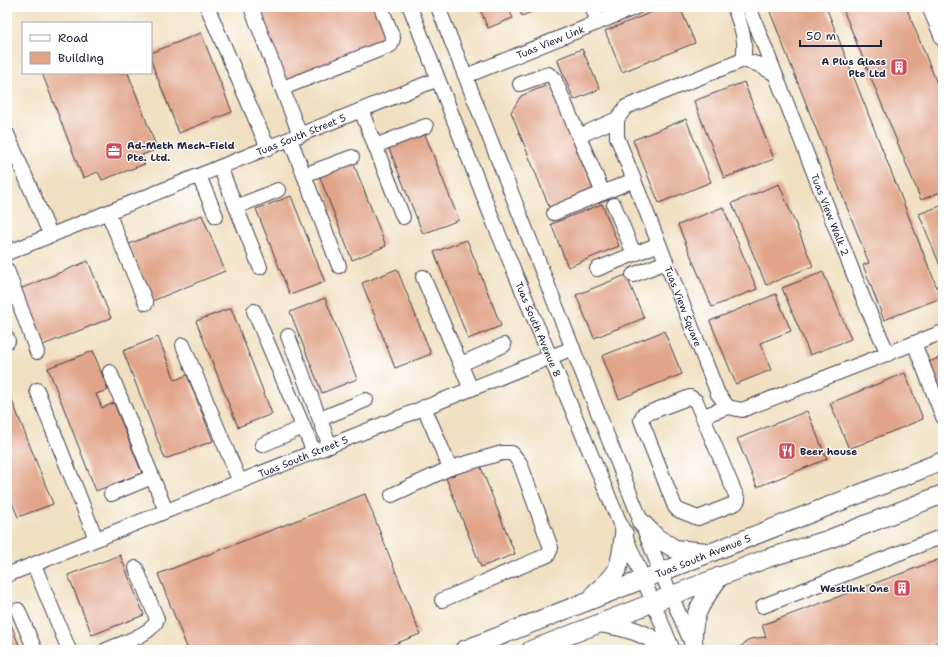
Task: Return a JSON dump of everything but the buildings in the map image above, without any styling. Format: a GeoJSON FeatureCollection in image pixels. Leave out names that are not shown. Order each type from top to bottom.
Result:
{"type":"FeatureCollection","features":[{"type":"Feature","properties":{"kind":"main road","name":"Tuas South Avenue 5"},"geometry":{"type":"LineString","coordinates":[[464,650],[943,461]]}},
{"type":"Feature","properties":{"kind":"main road"},"geometry":{"type":"LineString","coordinates":[[531,650],[720,576],[768,558],[827,540],[943,494]]}},
{"type":"Feature","properties":{"kind":"main road"},"geometry":{"type":"LineString","coordinates":[[642,522],[657,538],[675,549],[713,552]]}},
{"type":"Feature","properties":{"kind":"main road"},"geometry":{"type":"LineString","coordinates":[[580,604],[613,579],[618,571],[624,534]]}},
{"type":"Feature","properties":{"kind":"main road"},"geometry":{"type":"LineString","coordinates":[[694,650],[692,636],[694,618],[703,600],[720,576]]}},
{"type":"Feature","properties":{"kind":"main road"},"geometry":{"type":"LineString","coordinates":[[600,623],[632,629],[655,639],[668,650]]}},
{"type":"Feature","properties":{"kind":"street"},"geometry":{"type":"LineString","coordinates":[[251,7],[283,88],[304,175],[339,266]]}},
{"type":"Feature","properties":{"kind":"street"},"geometry":{"type":"LineString","coordinates":[[283,88],[391,45],[394,38],[381,7]]}},
{"type":"Feature","properties":{"kind":"street","name":"Tuas South Avenue 8"},"geometry":{"type":"LineString","coordinates":[[410,7],[494,223],[673,650]]}},
{"type":"Feature","properties":{"kind":"street"},"geometry":{"type":"LineString","coordinates":[[438,7],[661,572],[694,650]]}},
{"type":"Feature","properties":{"kind":"street"},"geometry":{"type":"LineString","coordinates":[[592,7],[604,16]]}},
{"type":"Feature","properties":{"kind":"street","name":"Tuas View Link"},"geometry":{"type":"LineString","coordinates":[[466,76],[604,16],[636,7]]}},
{"type":"Feature","properties":{"kind":"street"},"geometry":{"type":"LineString","coordinates":[[734,7],[744,34],[746,46],[743,60]]}},
{"type":"Feature","properties":{"kind":"street","name":"Tuas View Walk 2"},"geometry":{"type":"LineString","coordinates":[[749,7],[862,298],[888,354]]}},
{"type":"Feature","properties":{"kind":"street"},"geometry":{"type":"LineString","coordinates":[[930,8],[943,40]]}},
{"type":"Feature","properties":{"kind":"street"},"geometry":{"type":"LineString","coordinates":[[209,11],[268,148]]}},
{"type":"Feature","properties":{"kind":"street"},"geometry":{"type":"LineString","coordinates":[[579,136],[617,119],[626,107],[743,60],[757,64],[775,74]]}},
{"type":"Feature","properties":{"kind":"street"},"geometry":{"type":"LineString","coordinates":[[520,84],[548,74],[552,76],[579,136],[602,193]]}},
{"type":"Feature","properties":{"kind":"street","name":"Tuas South Street 5"},"geometry":{"type":"LineString","coordinates":[[7,253],[438,79]]}},
{"type":"Feature","properties":{"kind":"street"},"geometry":{"type":"LineString","coordinates":[[361,110],[403,218]]}},
{"type":"Feature","properties":{"kind":"street","name":"Tuas View Square"},"geometry":{"type":"LineString","coordinates":[[617,119],[617,137],[718,394],[728,407]]}},
{"type":"Feature","properties":{"kind":"street"},"geometry":{"type":"LineString","coordinates":[[375,146],[426,126]]}},
{"type":"Feature","properties":{"kind":"street"},"geometry":{"type":"LineString","coordinates":[[7,134],[51,236]]}},
{"type":"Feature","properties":{"kind":"street"},"geometry":{"type":"LineString","coordinates":[[304,175],[352,157]]}},
{"type":"Feature","properties":{"kind":"street"},"geometry":{"type":"LineString","coordinates":[[220,167],[260,267]]}},
{"type":"Feature","properties":{"kind":"street"},"geometry":{"type":"LineString","coordinates":[[200,176],[216,216]]}},
{"type":"Feature","properties":{"kind":"street"},"geometry":{"type":"LineString","coordinates":[[554,213],[634,180]]}},
{"type":"Feature","properties":{"kind":"street"},"geometry":{"type":"LineString","coordinates":[[236,207],[278,190]]}},
{"type":"Feature","properties":{"kind":"street"},"geometry":{"type":"LineString","coordinates":[[614,204],[634,254]]}},
{"type":"Feature","properties":{"kind":"street"},"geometry":{"type":"LineString","coordinates":[[108,213],[146,304]]}},
{"type":"Feature","properties":{"kind":"street"},"geometry":{"type":"LineString","coordinates":[[597,269],[659,244]]}},
{"type":"Feature","properties":{"kind":"street"},"geometry":{"type":"LineString","coordinates":[[633,275],[666,262]]}},
{"type":"Feature","properties":{"kind":"street"},"geometry":{"type":"LineString","coordinates":[[7,270],[37,352]]}},
{"type":"Feature","properties":{"kind":"street"},"geometry":{"type":"LineString","coordinates":[[423,277],[471,389]]}},
{"type":"Feature","properties":{"kind":"street"},"geometry":{"type":"LineString","coordinates":[[254,310],[314,452]]}},
{"type":"Feature","properties":{"kind":"street"},"geometry":{"type":"LineString","coordinates":[[703,416],[728,407],[742,410],[943,332]]}},
{"type":"Feature","properties":{"kind":"street"},"geometry":{"type":"LineString","coordinates":[[288,336],[330,446]]}},
{"type":"Feature","properties":{"kind":"street"},"geometry":{"type":"LineString","coordinates":[[914,343],[943,417]]}},
{"type":"Feature","properties":{"kind":"street"},"geometry":{"type":"LineString","coordinates":[[183,345],[240,482]]}},
{"type":"Feature","properties":{"kind":"street"},"geometry":{"type":"LineString","coordinates":[[461,364],[504,345]]}},
{"type":"Feature","properties":{"kind":"street","name":"Tuas South Street 5"},"geometry":{"type":"LineString","coordinates":[[7,575],[573,348]]}},
{"type":"Feature","properties":{"kind":"street"},"geometry":{"type":"LineString","coordinates":[[110,372],[166,511]]}},
{"type":"Feature","properties":{"kind":"street"},"geometry":{"type":"LineString","coordinates":[[37,390],[96,539]]}},
{"type":"Feature","properties":{"kind":"street"},"geometry":{"type":"LineString","coordinates":[[690,397],[695,399],[703,416],[738,500],[736,503],[698,518],[678,510],[676,507],[641,418],[643,415],[690,397]]}},
{"type":"Feature","properties":{"kind":"street"},"geometry":{"type":"LineString","coordinates":[[320,419],[366,400]]}},
{"type":"Feature","properties":{"kind":"street"},"geometry":{"type":"LineString","coordinates":[[424,407],[450,468]]}},
{"type":"Feature","properties":{"kind":"street"},"geometry":{"type":"LineString","coordinates":[[262,445],[303,427]]}},
{"type":"Feature","properties":{"kind":"street"},"geometry":{"type":"LineString","coordinates":[[392,495],[450,468],[502,453],[512,452],[520,463],[550,548],[548,555],[442,600]]}},
{"type":"Feature","properties":{"kind":"street"},"geometry":{"type":"LineString","coordinates":[[111,494],[152,476]]}},
{"type":"Feature","properties":{"kind":"street"},"geometry":{"type":"LineString","coordinates":[[763,606],[943,536]]}},
{"type":"Feature","properties":{"kind":"street"},"geometry":{"type":"LineString","coordinates":[[34,565],[69,650]]}},
{"type":"Feature","properties":{"kind":"street"},"geometry":{"type":"LineString","coordinates":[[106,650],[140,636],[154,628],[156,623],[157,619],[136,568]]}},
{"type":"Feature","properties":{"kind":"street"},"geometry":{"type":"LineString","coordinates":[[18,610],[35,650]]}},
{"type":"Feature","properties":{"kind":"place","name":"A Plus Glass Pte Ltd"},"geometry":{"type":"Point","coordinates":[899,67]}},
{"type":"Feature","properties":{"kind":"place","name":"Ad-Meth Mech-Field Pte. Ltd."},"geometry":{"type":"Point","coordinates":[114,151]}},
{"type":"Feature","properties":{"kind":"place","name":"Beer house"},"geometry":{"type":"Point","coordinates":[787,451]}},
{"type":"Feature","properties":{"kind":"place","name":"Westlink One"},"geometry":{"type":"Point","coordinates":[902,588]}}]}
